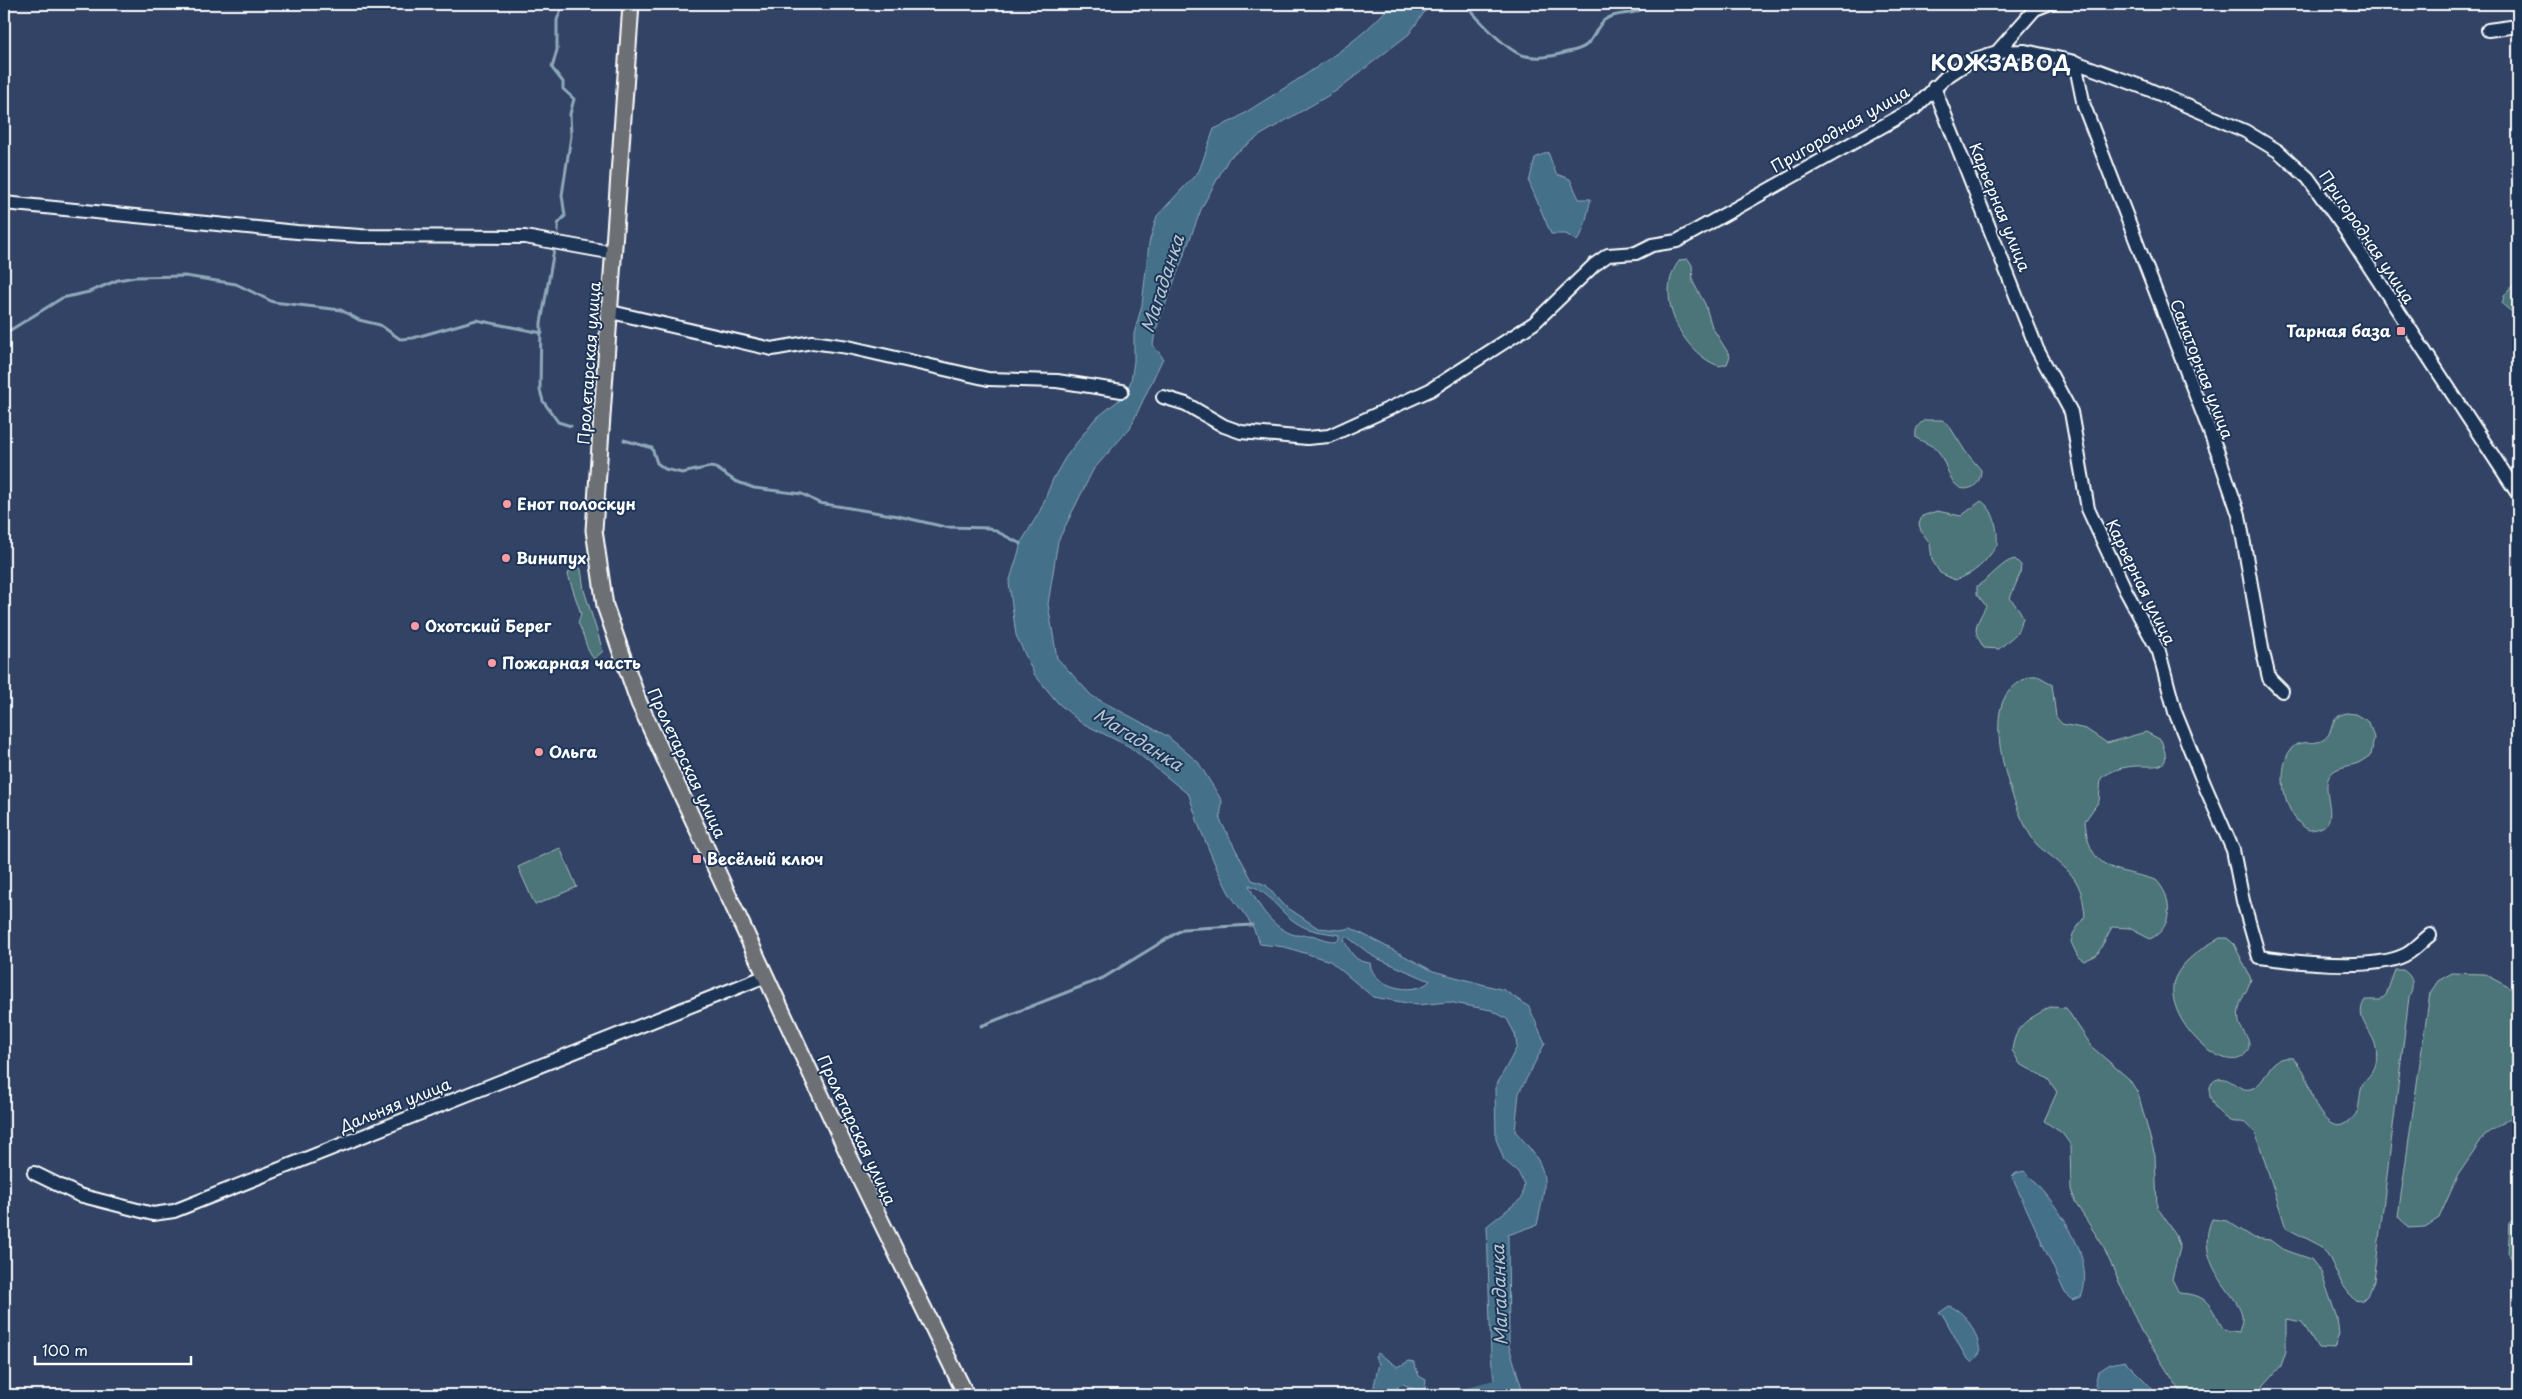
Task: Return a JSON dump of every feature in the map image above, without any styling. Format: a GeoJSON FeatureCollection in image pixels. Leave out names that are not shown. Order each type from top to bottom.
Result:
{"type":"FeatureCollection","features":[{"type":"Feature","properties":{"kind":"main road","name":"Пролетарская улица"},"geometry":{"type":"LineString","coordinates":[[631,4],[611,312],[594,530],[604,606],[639,703],[851,1160],[966,1395]]}},
{"type":"Feature","properties":{"kind":"street"},"geometry":{"type":"LineString","coordinates":[[1996,52],[2035,9],[2048,4]]}},
{"type":"Feature","properties":{"kind":"street"},"geometry":{"type":"LineString","coordinates":[[2488,30],[2518,26]]}},
{"type":"Feature","properties":{"kind":"street","name":"Пригородная улица"},"geometry":{"type":"LineString","coordinates":[[1163,397],[1186,404],[1224,426],[1241,432],[1307,438],[1329,436],[1430,390],[1534,324],[1594,265],[1608,255],[1636,253],[1652,245],[1677,241],[1915,108],[1934,87],[1972,60],[1996,52],[2025,50],[2076,62],[2148,89],[2244,131],[2278,151],[2299,169],[2342,225],[2518,494]]}},
{"type":"Feature","properties":{"kind":"street","name":"Санаторная улица"},"geometry":{"type":"LineString","coordinates":[[2076,62],[2084,106],[2218,453],[2239,515],[2249,583],[2267,670],[2269,678],[2282,691]]}},
{"type":"Feature","properties":{"kind":"street","name":"Карьерная улица"},"geometry":{"type":"LineString","coordinates":[[1934,87],[2037,349],[2072,412],[2088,509],[2126,591],[2159,652],[2175,712],[2204,786],[2233,850],[2243,901],[2259,956],[2300,963],[2370,963],[2405,955],[2430,936]]}},
{"type":"Feature","properties":{"kind":"street"},"geometry":{"type":"LineString","coordinates":[[4,203],[297,232],[361,236],[525,237],[614,253]]}},
{"type":"Feature","properties":{"kind":"street"},"geometry":{"type":"LineString","coordinates":[[611,312],[772,349],[812,342],[848,347],[988,379],[1057,381],[1122,390]]}},
{"type":"Feature","properties":{"kind":"street","name":"Дальняя улица"},"geometry":{"type":"LineString","coordinates":[[34,1173],[80,1195],[153,1214],[174,1211],[766,976]]}},
{"type":"Feature","properties":{"kind":"green space"},"geometry":{"type":"Polygon","coordinates":[[[2518,244],[2518,317],[2502,304],[2504,296],[2514,284],[2518,244]]]}},
{"type":"Feature","properties":{"kind":"green space"},"geometry":{"type":"Polygon","coordinates":[[[1688,259],[1692,265],[1693,282],[1705,304],[1712,327],[1730,356],[1727,364],[1719,366],[1693,349],[1675,321],[1670,305],[1669,289],[1672,274],[1680,260],[1688,259]]]}},
{"type":"Feature","properties":{"kind":"green space"},"geometry":{"type":"Polygon","coordinates":[[[1925,420],[1942,420],[1948,424],[1965,451],[1981,470],[1980,478],[1975,485],[1963,489],[1958,486],[1953,482],[1937,450],[1916,438],[1917,428],[1925,420]]]}},
{"type":"Feature","properties":{"kind":"green space"},"geometry":{"type":"Polygon","coordinates":[[[1981,501],[1990,509],[1995,521],[1997,545],[1979,567],[1955,580],[1940,573],[1932,560],[1930,543],[1921,531],[1919,524],[1922,516],[1937,511],[1961,516],[1981,501]]]}},
{"type":"Feature","properties":{"kind":"green space"},"geometry":{"type":"Polygon","coordinates":[[[2015,559],[2021,565],[2020,574],[2010,598],[2023,618],[2017,633],[1999,649],[1984,648],[1977,636],[1976,627],[1986,606],[1977,594],[1977,586],[2005,563],[2015,559]]]}},
{"type":"Feature","properties":{"kind":"green space"},"geometry":{"type":"Polygon","coordinates":[[[579,567],[581,569],[584,590],[603,651],[594,659],[578,623],[581,614],[568,575],[569,572],[579,567]]]}},
{"type":"Feature","properties":{"kind":"green space"},"geometry":{"type":"Polygon","coordinates":[[[2029,676],[2038,676],[2052,684],[2056,717],[2062,724],[2086,729],[2107,743],[2146,732],[2161,740],[2164,749],[2165,761],[2163,764],[2123,768],[2101,778],[2099,801],[2085,821],[2092,850],[2107,866],[2156,880],[2162,887],[2168,903],[2167,920],[2158,934],[2150,939],[2129,928],[2112,927],[2097,955],[2084,961],[2078,957],[2071,942],[2073,934],[2085,916],[2080,889],[2066,869],[2036,843],[2026,828],[2011,791],[2000,748],[2000,710],[2006,695],[2013,687],[2029,676]]]}},
{"type":"Feature","properties":{"kind":"green space"},"geometry":{"type":"Polygon","coordinates":[[[2347,713],[2355,714],[2369,722],[2374,738],[2371,755],[2358,763],[2336,770],[2330,775],[2327,782],[2327,791],[2330,816],[2327,823],[2321,828],[2309,830],[2293,816],[2288,805],[2283,781],[2286,758],[2291,749],[2298,744],[2323,740],[2327,737],[2334,721],[2347,713]]]}},
{"type":"Feature","properties":{"kind":"green space"},"geometry":{"type":"Polygon","coordinates":[[[560,848],[577,887],[535,905],[518,867],[560,848]]]}},
{"type":"Feature","properties":{"kind":"green space"},"geometry":{"type":"Polygon","coordinates":[[[2220,938],[2227,938],[2234,944],[2251,979],[2240,1004],[2238,1015],[2240,1026],[2249,1044],[2246,1053],[2237,1059],[2225,1058],[2211,1052],[2198,1041],[2186,1026],[2177,1010],[2173,994],[2175,978],[2183,965],[2200,950],[2220,938]]]}},
{"type":"Feature","properties":{"kind":"green space"},"geometry":{"type":"Polygon","coordinates":[[[2395,970],[2403,970],[2407,973],[2412,982],[2412,989],[2409,997],[2374,1281],[2368,1296],[2361,1301],[2354,1300],[2342,1284],[2330,1259],[2321,1246],[2286,1228],[2256,1134],[2245,1123],[2230,1121],[2221,1114],[2209,1094],[2212,1083],[2221,1079],[2229,1080],[2245,1089],[2253,1088],[2263,1080],[2269,1069],[2278,1060],[2293,1058],[2303,1070],[2318,1110],[2324,1118],[2338,1126],[2349,1121],[2358,1110],[2363,1084],[2374,1069],[2377,1057],[2374,1042],[2362,1019],[2362,1007],[2365,1000],[2380,1000],[2386,995],[2395,970]]]}},
{"type":"Feature","properties":{"kind":"green space"},"geometry":{"type":"Polygon","coordinates":[[[2452,973],[2484,974],[2518,992],[2518,1115],[2513,1116],[2486,1134],[2458,1175],[2439,1218],[2425,1227],[2408,1228],[2398,1216],[2430,993],[2438,981],[2452,973]]]}},
{"type":"Feature","properties":{"kind":"green space"},"geometry":{"type":"Polygon","coordinates":[[[2050,1007],[2066,1008],[2093,1048],[2129,1079],[2138,1093],[2155,1156],[2157,1207],[2175,1233],[2180,1248],[2172,1279],[2179,1293],[2203,1299],[2208,1303],[2224,1330],[2239,1332],[2242,1320],[2240,1309],[2217,1275],[2210,1257],[2207,1239],[2212,1219],[2227,1221],[2254,1238],[2270,1240],[2282,1249],[2311,1259],[2321,1272],[2337,1318],[2339,1334],[2334,1349],[2318,1348],[2302,1322],[2286,1319],[2286,1351],[2281,1366],[2255,1395],[2183,1395],[2141,1331],[2102,1244],[2076,1204],[2071,1189],[2070,1144],[2062,1133],[2044,1121],[2057,1092],[2048,1079],[2020,1064],[2012,1050],[2017,1034],[2024,1023],[2050,1007]]]}},
{"type":"Feature","properties":{"kind":"green space"},"geometry":{"type":"Polygon","coordinates":[[[2518,1215],[2518,1268],[2508,1253],[2510,1222],[2518,1215]]]}},
{"type":"Feature","properties":{"kind":"water","name":"Магаданка"},"geometry":{"type":"Polygon","coordinates":[[[1391,4],[1430,4],[1409,34],[1336,91],[1259,136],[1229,158],[1202,207],[1155,332],[1153,345],[1163,358],[1130,428],[1093,470],[1058,541],[1048,604],[1057,658],[1092,696],[1167,736],[1198,762],[1222,801],[1220,820],[1252,880],[1266,885],[1282,904],[1318,928],[1340,930],[1351,928],[1433,971],[1504,990],[1529,1007],[1545,1043],[1519,1093],[1515,1131],[1535,1155],[1540,1165],[1544,1184],[1543,1195],[1537,1225],[1508,1235],[1509,1346],[1524,1395],[1496,1395],[1491,1356],[1487,1226],[1522,1198],[1524,1184],[1518,1172],[1504,1160],[1496,1139],[1495,1088],[1517,1047],[1515,1034],[1507,1019],[1491,1010],[1448,1002],[1418,1005],[1373,997],[1330,961],[1285,947],[1260,944],[1252,925],[1229,893],[1217,869],[1199,826],[1189,795],[1130,747],[1080,722],[1058,703],[1034,674],[1016,635],[1009,583],[1022,541],[1040,511],[1053,479],[1065,458],[1094,420],[1124,396],[1131,381],[1134,361],[1134,334],[1142,305],[1149,243],[1157,216],[1199,171],[1214,129],[1234,120],[1339,52],[1376,20],[1391,4]],[[1249,885],[1261,908],[1273,922],[1287,932],[1295,935],[1312,935],[1331,941],[1340,939],[1340,935],[1317,931],[1300,925],[1289,918],[1262,891],[1249,885]],[[1346,936],[1344,940],[1354,956],[1361,961],[1370,963],[1372,971],[1386,983],[1405,989],[1423,986],[1430,981],[1374,957],[1346,936]]]}},
{"type":"Feature","properties":{"kind":"water"},"geometry":{"type":"Polygon","coordinates":[[[1548,152],[1556,174],[1570,179],[1579,199],[1591,199],[1584,228],[1577,241],[1566,234],[1551,234],[1529,182],[1535,158],[1548,152]]]}},
{"type":"Feature","properties":{"kind":"water"},"geometry":{"type":"Polygon","coordinates":[[[2024,1171],[2059,1212],[2078,1247],[2085,1281],[2081,1297],[2073,1300],[2065,1293],[2012,1177],[2016,1173],[2024,1171]]]}},
{"type":"Feature","properties":{"kind":"water"},"geometry":{"type":"Polygon","coordinates":[[[1949,1306],[1966,1318],[1977,1338],[1980,1353],[1972,1363],[1965,1356],[1944,1317],[1939,1313],[1949,1306]]]}},
{"type":"Feature","properties":{"kind":"water"},"geometry":{"type":"Polygon","coordinates":[[[1378,1353],[1398,1367],[1409,1361],[1414,1362],[1419,1376],[1426,1380],[1425,1389],[1421,1395],[1416,1395],[1415,1390],[1403,1384],[1398,1386],[1397,1395],[1372,1395],[1379,1363],[1375,1357],[1378,1353]]]}},
{"type":"Feature","properties":{"kind":"water"},"geometry":{"type":"Polygon","coordinates":[[[2125,1361],[2156,1395],[2102,1395],[2095,1384],[2098,1372],[2110,1364],[2125,1361]]]}},
{"type":"Feature","properties":{"kind":"waterway"},"geometry":{"type":"LineString","coordinates":[[558,231],[558,224],[565,216],[562,195],[571,136],[570,114],[574,99],[563,89],[563,82],[552,68],[557,50],[557,20],[563,4]]}},
{"type":"Feature","properties":{"kind":"waterway"},"geometry":{"type":"LineString","coordinates":[[1465,4],[1508,47],[1522,55],[1537,57],[1554,56],[1581,48],[1591,40],[1606,19],[1611,16],[1638,11],[1648,4]]}},
{"type":"Feature","properties":{"kind":"waterway"},"geometry":{"type":"LineString","coordinates":[[554,250],[541,323],[540,390],[543,401],[558,422],[571,426]]}},
{"type":"Feature","properties":{"kind":"waterway"},"geometry":{"type":"LineString","coordinates":[[4,334],[62,298],[89,292],[118,280],[135,277],[185,276],[236,284],[273,302],[341,310],[359,320],[380,325],[400,339],[413,338],[476,320],[542,333]]}},
{"type":"Feature","properties":{"kind":"waterway"},"geometry":{"type":"LineString","coordinates":[[624,440],[652,448],[657,463],[665,469],[682,473],[710,467],[716,468],[735,481],[754,488],[802,494],[819,503],[898,516],[945,527],[990,528],[1021,544]]}},
{"type":"Feature","properties":{"kind":"waterway"},"geometry":{"type":"LineString","coordinates":[[981,1026],[1103,978],[1183,929],[1252,925]]}},
{"type":"Feature","properties":{"kind":"waterway"},"geometry":{"type":"LineString","coordinates":[[1474,1395],[1505,1387]]}},
{"type":"Feature","properties":{"kind":"place","name":"Тарная база"},"geometry":{"type":"Point","coordinates":[2401,331]}},
{"type":"Feature","properties":{"kind":"place","name":"Енот полоскун"},"geometry":{"type":"Point","coordinates":[507,504]}},
{"type":"Feature","properties":{"kind":"place","name":"Винипух"},"geometry":{"type":"Point","coordinates":[506,558]}},
{"type":"Feature","properties":{"kind":"place","name":"Охотский Берег"},"geometry":{"type":"Point","coordinates":[415,626]}},
{"type":"Feature","properties":{"kind":"place","name":"Пожарная часть"},"geometry":{"type":"Point","coordinates":[492,663]}},
{"type":"Feature","properties":{"kind":"place","name":"Ольга"},"geometry":{"type":"Point","coordinates":[539,752]}},
{"type":"Feature","properties":{"kind":"place","name":"Весёлый ключ"},"geometry":{"type":"Point","coordinates":[697,859]}},
{"type":"Feature","properties":{"kind":"district","name":"КОЖЗАВОД"},"geometry":{"type":"Point","coordinates":[2001,64]}}]}
